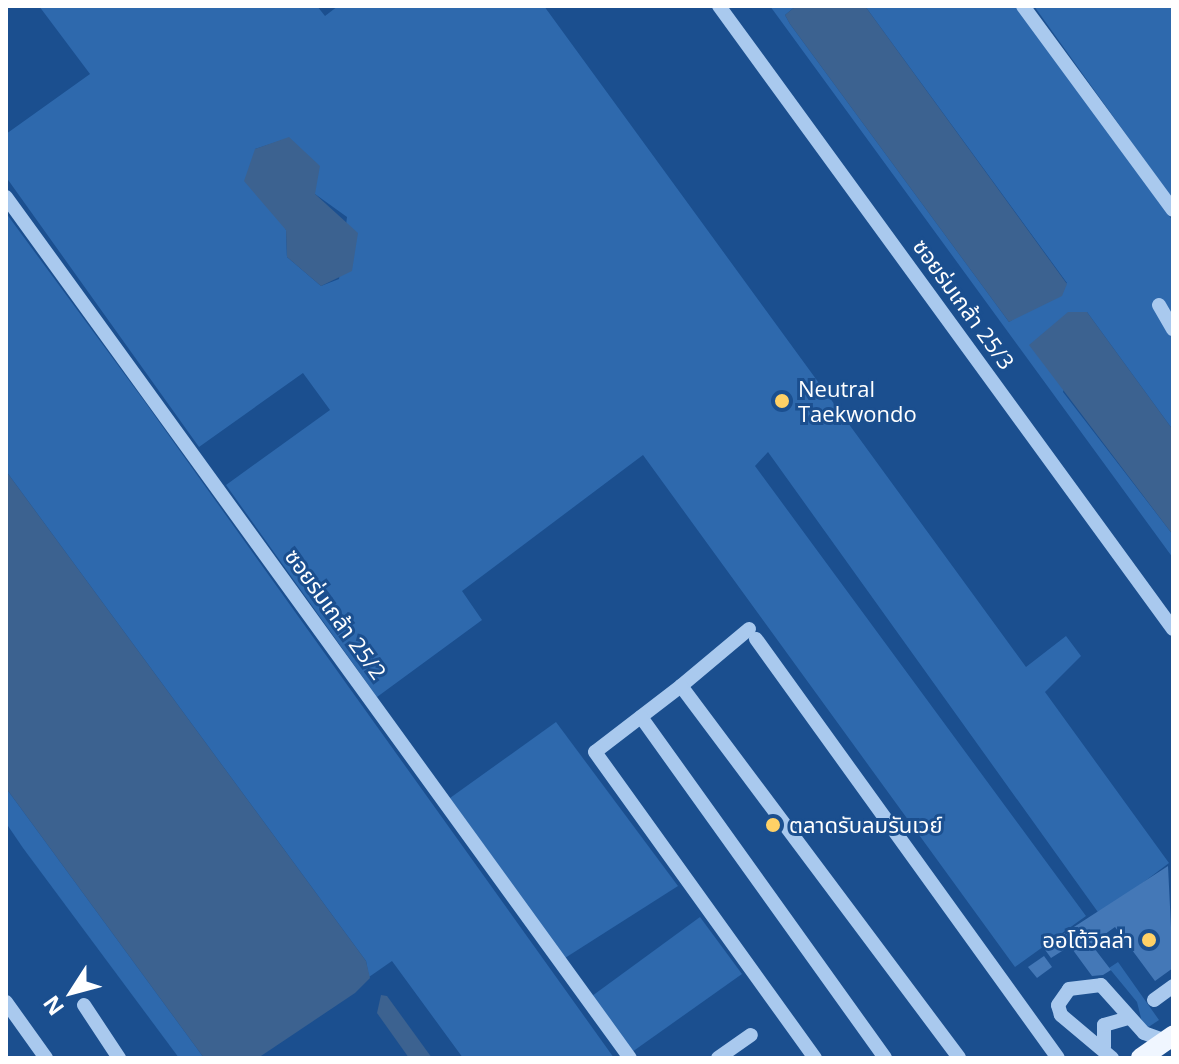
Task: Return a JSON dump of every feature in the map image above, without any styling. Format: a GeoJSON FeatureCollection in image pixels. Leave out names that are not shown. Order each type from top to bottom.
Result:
{"type":"FeatureCollection","features":[{"type":"Feature","properties":{"kind":"main road"},"geometry":{"type":"LineString","coordinates":[[1141,1058],[1169,1038]]}},
{"type":"Feature","properties":{"kind":"street","name":"ซอยร่มเกล้า 25/3"},"geometry":{"type":"LineString","coordinates":[[719,6],[1173,629]]}},
{"type":"Feature","properties":{"kind":"street"},"geometry":{"type":"LineString","coordinates":[[1023,6],[1173,210]]}},
{"type":"Feature","properties":{"kind":"street","name":"ซอยร่มเกล้า 25/2"},"geometry":{"type":"LineString","coordinates":[[6,197],[630,1058]]}},
{"type":"Feature","properties":{"kind":"street"},"geometry":{"type":"LineString","coordinates":[[1159,305],[1173,329]]}},
{"type":"Feature","properties":{"kind":"street"},"geometry":{"type":"LineString","coordinates":[[815,1058],[595,752],[752,634],[1058,1058]]}},
{"type":"Feature","properties":{"kind":"street"},"geometry":{"type":"LineString","coordinates":[[681,686],[959,1058]]}},
{"type":"Feature","properties":{"kind":"street"},"geometry":{"type":"LineString","coordinates":[[641,717],[885,1058]]}},
{"type":"Feature","properties":{"kind":"street"},"geometry":{"type":"LineString","coordinates":[[1108,1052],[1069,1027],[1058,1005],[1062,995],[1078,984],[1101,985],[1128,1018],[1169,1038]]}},
{"type":"Feature","properties":{"kind":"street"},"geometry":{"type":"LineString","coordinates":[[1154,1000],[1173,986]]}},
{"type":"Feature","properties":{"kind":"street"},"geometry":{"type":"LineString","coordinates":[[6,1002],[46,1058]]}},
{"type":"Feature","properties":{"kind":"street"},"geometry":{"type":"LineString","coordinates":[[84,1005],[119,1058]]}},
{"type":"Feature","properties":{"kind":"street"},"geometry":{"type":"LineString","coordinates":[[1108,1052],[1104,1025],[1128,1018]]}},
{"type":"Feature","properties":{"kind":"street"},"geometry":{"type":"LineString","coordinates":[[718,1058],[751,1035]]}},
{"type":"Feature","properties":{"kind":"shaded area"},"geometry":{"type":"Polygon","coordinates":[[[39,6],[317,6],[325,16],[338,6],[544,6],[1026,667],[1066,636],[1081,656],[1045,692],[1169,863],[1100,915],[768,452],[755,466],[1086,916],[1015,967],[643,455],[462,591],[482,620],[377,697],[226,485],[330,410],[303,373],[199,447],[6,177],[6,134],[90,74],[39,6]],[[289,138],[255,149],[286,230],[287,257],[321,286],[339,279],[347,217],[315,194],[289,138]]]}},
{"type":"Feature","properties":{"kind":"shaded area"},"geometry":{"type":"Polygon","coordinates":[[[770,6],[796,6],[785,15],[790,24],[1009,322],[1067,283],[865,6],[1016,6],[1173,221],[1173,430],[1087,312],[1063,392],[1173,535],[1173,558],[770,6]]]}},
{"type":"Feature","properties":{"kind":"shaded area"},"geometry":{"type":"Polygon","coordinates":[[[796,6],[865,6],[1067,284],[1062,296],[1009,322],[790,24],[785,15],[796,6]]]}},
{"type":"Feature","properties":{"kind":"shaded area"},"geometry":{"type":"Polygon","coordinates":[[[1034,6],[1173,6],[1173,200],[1034,6]]]}},
{"type":"Feature","properties":{"kind":"shaded area"},"geometry":{"type":"Polygon","coordinates":[[[289,137],[320,166],[315,194],[358,233],[352,271],[321,286],[287,257],[286,230],[244,181],[255,149],[289,137]]]}},
{"type":"Feature","properties":{"kind":"shaded area"},"geometry":{"type":"Polygon","coordinates":[[[6,213],[145,402],[614,1058],[463,1058],[392,961],[369,977],[366,961],[6,471],[6,213]]]}},
{"type":"Feature","properties":{"kind":"shaded area"},"geometry":{"type":"Polygon","coordinates":[[[1068,312],[1087,312],[1173,430],[1173,535],[1029,345],[1068,312]]]}},
{"type":"Feature","properties":{"kind":"shaded area"},"geometry":{"type":"Polygon","coordinates":[[[6,471],[366,961],[370,978],[355,993],[258,1058],[204,1058],[6,788],[6,471]]]}},
{"type":"Feature","properties":{"kind":"shaded area"},"geometry":{"type":"Polygon","coordinates":[[[556,722],[678,886],[565,958],[450,798],[556,722]]]}},
{"type":"Feature","properties":{"kind":"shaded area"},"geometry":{"type":"Polygon","coordinates":[[[6,788],[204,1058],[179,1058],[23,848],[6,823],[6,788]]]}},
{"type":"Feature","properties":{"kind":"shaded area"},"geometry":{"type":"Polygon","coordinates":[[[700,917],[742,974],[632,1052],[592,996],[700,917]]]}},
{"type":"Feature","properties":{"kind":"shaded area"},"geometry":{"type":"Polygon","coordinates":[[[1118,962],[1159,1020],[1144,1030],[1137,1002],[1109,968],[1118,962]]]}},
{"type":"Feature","properties":{"kind":"shaded area"},"geometry":{"type":"Polygon","coordinates":[[[381,995],[387,996],[432,1058],[409,1058],[377,1013],[381,995]]]}},
{"type":"Feature","properties":{"kind":"building","name":"ออโต้วิลล่า"},"geometry":{"type":"Polygon","coordinates":[[[1168,866],[1173,968],[1155,981],[1115,927],[1091,944],[1111,970],[1103,975],[1092,976],[1070,946],[1051,958],[1043,947],[1168,866]]]}},
{"type":"Feature","properties":{"kind":"building"},"geometry":{"type":"Polygon","coordinates":[[[1044,956],[1052,967],[1037,978],[1028,967],[1044,956]]]}},
{"type":"Feature","properties":{"kind":"place","name":"Neutral Taekwondo"},"geometry":{"type":"Point","coordinates":[782,401]}},
{"type":"Feature","properties":{"kind":"place","name":"ตลาดรับลมรันเวย์"},"geometry":{"type":"Point","coordinates":[773,825]}},
{"type":"Feature","properties":{"kind":"place","name":"ออโต้วิลล่า"},"geometry":{"type":"Point","coordinates":[1149,940]}}]}
